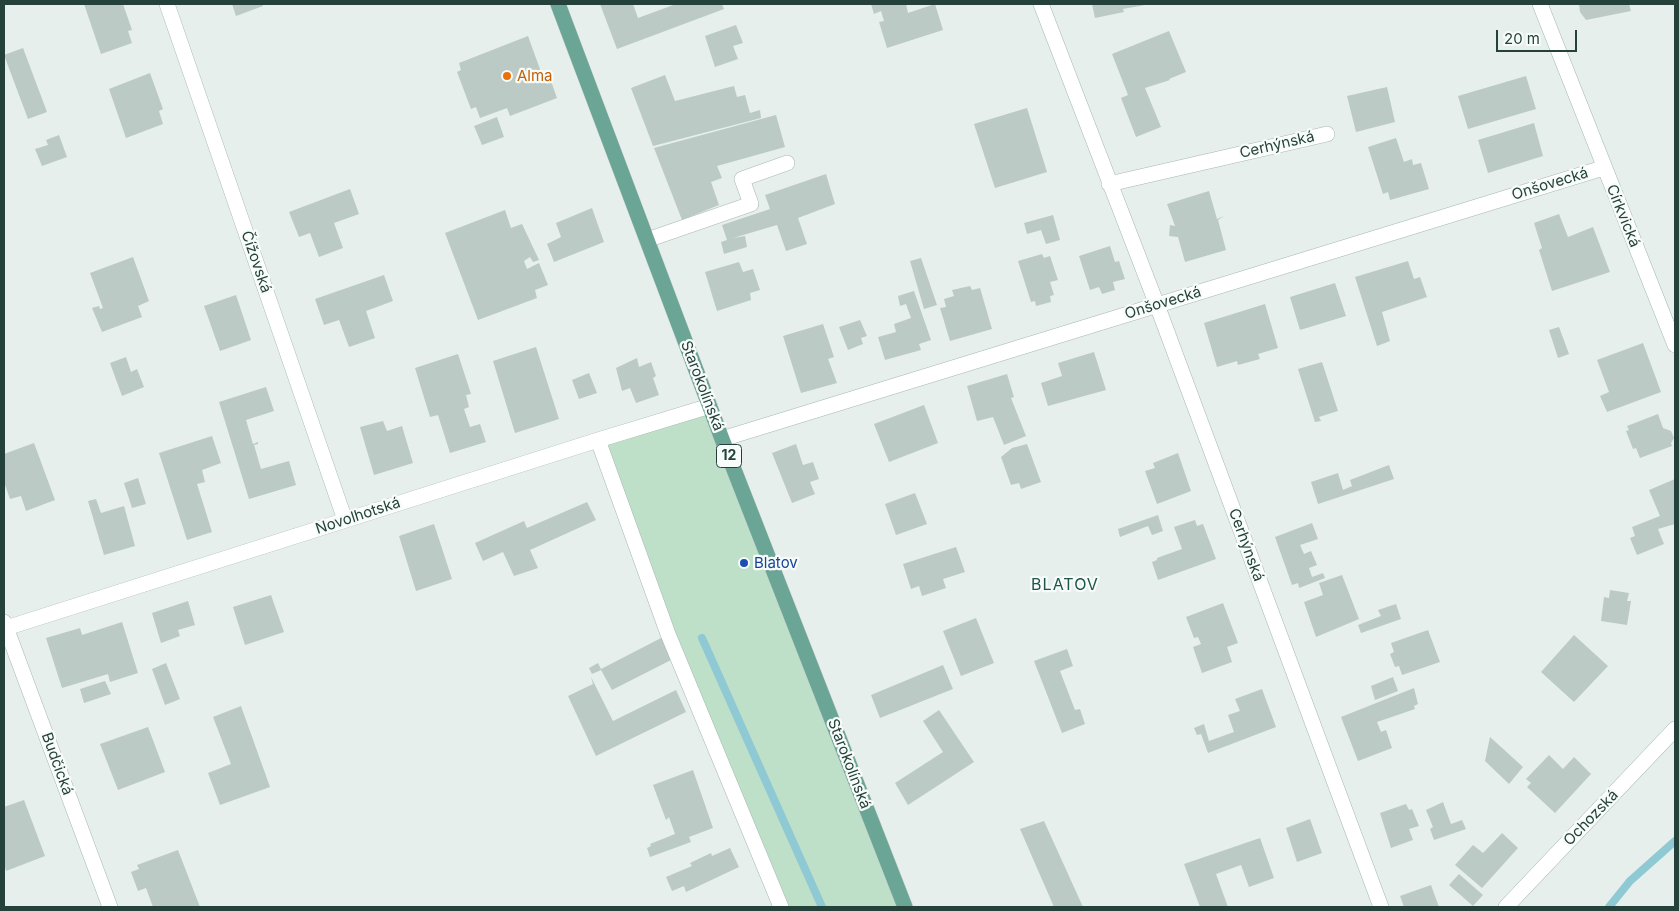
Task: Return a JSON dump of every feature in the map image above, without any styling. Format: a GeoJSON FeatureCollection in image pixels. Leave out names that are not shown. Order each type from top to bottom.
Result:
{"type":"FeatureCollection","features":[{"type":"Feature","properties":{"kind":"main road","name":"Starokolínská"},"geometry":{"type":"LineString","coordinates":[[558,4],[722,439],[905,907]]}},
{"type":"Feature","properties":{"kind":"street","name":"Čížovská"},"geometry":{"type":"LineString","coordinates":[[167,4],[345,520]]}},
{"type":"Feature","properties":{"kind":"street","name":"Cerhýnská"},"geometry":{"type":"LineString","coordinates":[[1040,4],[1157,305],[1381,907]]}},
{"type":"Feature","properties":{"kind":"street","name":"Církvická"},"geometry":{"type":"LineString","coordinates":[[1540,4],[1603,168],[1675,345]]}},
{"type":"Feature","properties":{"kind":"street","name":"Cerhýnská"},"geometry":{"type":"LineString","coordinates":[[1109,184],[1327,134]]}},
{"type":"Feature","properties":{"kind":"street"},"geometry":{"type":"LineString","coordinates":[[647,240],[751,204],[742,179],[787,163]]}},
{"type":"Feature","properties":{"kind":"street","name":"Onšovecká"},"geometry":{"type":"LineString","coordinates":[[722,439],[1603,168]]}},
{"type":"Feature","properties":{"kind":"street","name":"Novolhotská"},"geometry":{"type":"LineString","coordinates":[[5,625],[710,406]]}},
{"type":"Feature","properties":{"kind":"street"},"geometry":{"type":"LineString","coordinates":[[598,440],[668,634],[781,907]]}},
{"type":"Feature","properties":{"kind":"street","name":"Budčická"},"geometry":{"type":"LineString","coordinates":[[5,625],[110,907]]}},
{"type":"Feature","properties":{"kind":"street","name":"Ochozská"},"geometry":{"type":"LineString","coordinates":[[1506,907],[1675,729]]}},
{"type":"Feature","properties":{"kind":"green space"},"geometry":{"type":"Polygon","coordinates":[[[710,406],[903,907],[782,907],[598,440],[710,406]]]}},
{"type":"Feature","properties":{"kind":"building"},"geometry":{"type":"Polygon","coordinates":[[[84,4],[123,4],[132,30],[128,31],[132,43],[101,54],[84,4]]]}},
{"type":"Feature","properties":{"kind":"building"},"geometry":{"type":"Polygon","coordinates":[[[232,4],[262,4],[263,6],[236,16],[232,4]]]}},
{"type":"Feature","properties":{"kind":"building"},"geometry":{"type":"Polygon","coordinates":[[[600,4],[633,4],[638,18],[676,4],[722,4],[724,9],[617,49],[600,4]]]}},
{"type":"Feature","properties":{"kind":"building"},"geometry":{"type":"Polygon","coordinates":[[[871,4],[906,4],[908,13],[935,4],[943,30],[887,48],[879,22],[884,21],[881,11],[874,14],[871,4]]]}},
{"type":"Feature","properties":{"kind":"building"},"geometry":{"type":"Polygon","coordinates":[[[1092,4],[1145,5],[1123,9],[1124,12],[1095,18],[1092,4]]]}},
{"type":"Feature","properties":{"kind":"building"},"geometry":{"type":"Polygon","coordinates":[[[1579,4],[1629,4],[1631,11],[1586,20],[1580,12],[1579,4]]]}},
{"type":"Feature","properties":{"kind":"building"},"geometry":{"type":"Polygon","coordinates":[[[736,25],[743,43],[733,46],[738,59],[715,67],[705,36],[736,25]]]}},
{"type":"Feature","properties":{"kind":"building"},"geometry":{"type":"Polygon","coordinates":[[[1169,31],[1186,72],[1170,80],[1145,88],[1161,127],[1136,137],[1121,98],[1128,95],[1112,54],[1169,31]]]}},
{"type":"Feature","properties":{"kind":"building"},"geometry":{"type":"Polygon","coordinates":[[[528,36],[545,83],[551,81],[557,98],[510,116],[507,108],[480,118],[476,107],[471,109],[457,72],[461,70],[459,63],[528,36]]]}},
{"type":"Feature","properties":{"kind":"building"},"geometry":{"type":"Polygon","coordinates":[[[23,48],[47,112],[28,119],[4,55],[23,48]]]}},
{"type":"Feature","properties":{"kind":"building"},"geometry":{"type":"Polygon","coordinates":[[[150,73],[163,109],[159,111],[163,124],[126,138],[109,89],[150,73]]]}},
{"type":"Feature","properties":{"kind":"building"},"geometry":{"type":"Polygon","coordinates":[[[665,75],[675,101],[734,86],[737,97],[745,95],[750,113],[760,110],[761,118],[653,146],[631,88],[665,75]]]}},
{"type":"Feature","properties":{"kind":"building"},"geometry":{"type":"Polygon","coordinates":[[[1526,76],[1536,109],[1468,129],[1458,96],[1526,76]]]}},
{"type":"Feature","properties":{"kind":"building"},"geometry":{"type":"Polygon","coordinates":[[[1387,87],[1395,122],[1356,132],[1347,96],[1387,87]]]}},
{"type":"Feature","properties":{"kind":"building"},"geometry":{"type":"Polygon","coordinates":[[[1027,108],[1047,172],[995,188],[974,124],[1027,108]]]}},
{"type":"Feature","properties":{"kind":"building"},"geometry":{"type":"Polygon","coordinates":[[[776,115],[785,147],[717,166],[722,178],[711,182],[719,205],[682,220],[654,148],[776,115]]]}},
{"type":"Feature","properties":{"kind":"building"},"geometry":{"type":"Polygon","coordinates":[[[497,117],[504,137],[482,145],[474,126],[497,117]]]}},
{"type":"Feature","properties":{"kind":"building"},"geometry":{"type":"Polygon","coordinates":[[[1534,123],[1543,156],[1488,173],[1478,140],[1534,123]]]}},
{"type":"Feature","properties":{"kind":"building"},"geometry":{"type":"Polygon","coordinates":[[[59,135],[67,157],[42,166],[35,149],[48,145],[46,140],[59,135]]]}},
{"type":"Feature","properties":{"kind":"building"},"geometry":{"type":"Polygon","coordinates":[[[1396,138],[1404,162],[1412,159],[1413,165],[1421,163],[1429,189],[1390,200],[1388,192],[1383,194],[1368,147],[1396,138]]]}},
{"type":"Feature","properties":{"kind":"building"},"geometry":{"type":"Polygon","coordinates":[[[826,174],[835,204],[798,218],[807,244],[786,251],[777,225],[733,238],[745,236],[747,247],[724,254],[721,242],[727,240],[722,225],[770,209],[765,195],[826,174]]]}},
{"type":"Feature","properties":{"kind":"building"},"geometry":{"type":"Polygon","coordinates":[[[350,189],[359,214],[334,223],[343,248],[319,257],[310,233],[299,237],[289,212],[350,189]]]}},
{"type":"Feature","properties":{"kind":"building"},"geometry":{"type":"Polygon","coordinates":[[[1209,191],[1217,219],[1224,216],[1218,220],[1226,250],[1185,262],[1178,237],[1169,236],[1170,225],[1175,226],[1167,204],[1209,191]]]}},
{"type":"Feature","properties":{"kind":"building"},"geometry":{"type":"Polygon","coordinates":[[[592,208],[604,242],[554,262],[547,244],[561,237],[556,223],[592,208]]]}},
{"type":"Feature","properties":{"kind":"building"},"geometry":{"type":"Polygon","coordinates":[[[505,210],[511,228],[522,224],[539,260],[533,262],[530,257],[524,261],[527,269],[539,263],[548,285],[535,290],[537,298],[478,320],[445,233],[505,210]]]}},
{"type":"Feature","properties":{"kind":"building"},"geometry":{"type":"Polygon","coordinates":[[[1559,214],[1568,237],[1593,227],[1610,272],[1552,291],[1539,250],[1542,248],[1534,223],[1559,214]]]}},
{"type":"Feature","properties":{"kind":"building"},"geometry":{"type":"Polygon","coordinates":[[[1053,215],[1060,240],[1046,244],[1041,230],[1027,234],[1024,223],[1053,215]]]}},
{"type":"Feature","properties":{"kind":"building"},"geometry":{"type":"Polygon","coordinates":[[[1110,246],[1115,262],[1119,261],[1125,279],[1113,282],[1115,290],[1102,294],[1099,287],[1090,290],[1079,256],[1110,246]]]}},
{"type":"Feature","properties":{"kind":"building"},"geometry":{"type":"Polygon","coordinates":[[[1042,254],[1044,258],[1050,256],[1058,280],[1050,282],[1054,295],[1050,296],[1051,302],[1036,306],[1035,301],[1031,302],[1018,261],[1042,254]]]}},
{"type":"Feature","properties":{"kind":"building"},"geometry":{"type":"Polygon","coordinates":[[[133,257],[149,301],[138,306],[142,317],[102,332],[92,308],[99,306],[100,309],[103,308],[90,273],[133,257]]]}},
{"type":"Feature","properties":{"kind":"building"},"geometry":{"type":"Polygon","coordinates":[[[921,258],[937,305],[924,309],[910,261],[921,258]]]}},
{"type":"Feature","properties":{"kind":"building"},"geometry":{"type":"Polygon","coordinates":[[[1408,261],[1414,279],[1420,277],[1427,297],[1382,312],[1390,341],[1377,346],[1355,277],[1408,261]]]}},
{"type":"Feature","properties":{"kind":"building"},"geometry":{"type":"Polygon","coordinates":[[[739,262],[743,272],[753,269],[760,290],[750,293],[751,300],[717,311],[705,272],[739,262]]]}},
{"type":"Feature","properties":{"kind":"building"},"geometry":{"type":"Polygon","coordinates":[[[384,275],[393,301],[366,311],[375,338],[349,347],[339,320],[324,325],[315,299],[384,275]]]}},
{"type":"Feature","properties":{"kind":"building"},"geometry":{"type":"Polygon","coordinates":[[[1335,283],[1346,316],[1300,330],[1290,297],[1335,283]]]}},
{"type":"Feature","properties":{"kind":"building"},"geometry":{"type":"Polygon","coordinates":[[[970,286],[972,290],[980,288],[992,329],[950,341],[940,308],[946,307],[944,299],[954,296],[952,290],[970,286]]]}},
{"type":"Feature","properties":{"kind":"building"},"geometry":{"type":"Polygon","coordinates":[[[914,291],[931,340],[919,344],[921,350],[885,360],[878,337],[896,332],[894,324],[911,318],[906,304],[900,306],[898,296],[914,291]]]}},
{"type":"Feature","properties":{"kind":"building"},"geometry":{"type":"Polygon","coordinates":[[[236,295],[251,340],[220,351],[204,306],[236,295]]]}},
{"type":"Feature","properties":{"kind":"building"},"geometry":{"type":"Polygon","coordinates":[[[1265,304],[1278,348],[1258,354],[1260,359],[1238,365],[1237,361],[1217,367],[1204,323],[1265,304]]]}},
{"type":"Feature","properties":{"kind":"building"},"geometry":{"type":"Polygon","coordinates":[[[860,320],[867,336],[861,338],[863,344],[848,350],[839,327],[860,320]]]}},
{"type":"Feature","properties":{"kind":"building"},"geometry":{"type":"Polygon","coordinates":[[[823,324],[834,357],[828,359],[837,383],[801,393],[783,336],[823,324]]]}},
{"type":"Feature","properties":{"kind":"building"},"geometry":{"type":"Polygon","coordinates":[[[1559,327],[1569,354],[1558,358],[1549,330],[1559,327]]]}},
{"type":"Feature","properties":{"kind":"building"},"geometry":{"type":"Polygon","coordinates":[[[1643,343],[1661,392],[1607,412],[1600,396],[1609,392],[1597,360],[1643,343]]]}},
{"type":"Feature","properties":{"kind":"building"},"geometry":{"type":"Polygon","coordinates":[[[536,347],[559,419],[515,433],[493,361],[536,347]]]}},
{"type":"Feature","properties":{"kind":"building"},"geometry":{"type":"Polygon","coordinates":[[[1094,352],[1106,390],[1048,406],[1041,383],[1062,376],[1058,363],[1094,352]]]}},
{"type":"Feature","properties":{"kind":"building"},"geometry":{"type":"Polygon","coordinates":[[[458,354],[471,394],[466,395],[469,407],[464,409],[470,427],[480,424],[486,442],[450,453],[438,415],[430,417],[415,368],[458,354]]]}},
{"type":"Feature","properties":{"kind":"building"},"geometry":{"type":"Polygon","coordinates":[[[126,357],[131,372],[137,369],[144,387],[122,396],[110,363],[126,357]]]}},
{"type":"Feature","properties":{"kind":"building"},"geometry":{"type":"Polygon","coordinates":[[[637,358],[639,367],[651,362],[656,376],[653,378],[659,395],[636,403],[630,388],[622,391],[616,368],[637,358]]]}},
{"type":"Feature","properties":{"kind":"building"},"geometry":{"type":"Polygon","coordinates":[[[1322,362],[1338,411],[1319,417],[1321,421],[1315,422],[1298,369],[1322,362]]]}},
{"type":"Feature","properties":{"kind":"building"},"geometry":{"type":"Polygon","coordinates":[[[589,373],[597,393],[579,399],[572,380],[589,373]]]}},
{"type":"Feature","properties":{"kind":"building"},"geometry":{"type":"Polygon","coordinates":[[[1007,374],[1014,397],[1011,398],[1026,436],[1004,445],[993,417],[977,421],[967,386],[1007,374]]]}},
{"type":"Feature","properties":{"kind":"building"},"geometry":{"type":"Polygon","coordinates":[[[266,387],[274,411],[246,420],[253,444],[258,442],[258,444],[254,445],[261,469],[289,461],[296,485],[249,499],[219,402],[266,387]]]}},
{"type":"Feature","properties":{"kind":"building"},"geometry":{"type":"Polygon","coordinates":[[[924,405],[938,443],[889,462],[874,424],[924,405]]]}},
{"type":"Feature","properties":{"kind":"building"},"geometry":{"type":"Polygon","coordinates":[[[1658,414],[1663,428],[1671,431],[1674,438],[1671,443],[1672,446],[1640,458],[1636,448],[1633,449],[1626,431],[1629,430],[1627,426],[1658,414]]]}},
{"type":"Feature","properties":{"kind":"building"},"geometry":{"type":"Polygon","coordinates":[[[383,421],[387,431],[402,426],[413,463],[374,475],[360,427],[383,421]]]}},
{"type":"Feature","properties":{"kind":"building"},"geometry":{"type":"Polygon","coordinates":[[[212,436],[221,463],[202,470],[205,482],[197,484],[212,532],[187,540],[159,453],[212,436]]]}},
{"type":"Feature","properties":{"kind":"building"},"geometry":{"type":"Polygon","coordinates":[[[34,443],[55,500],[26,511],[21,496],[10,499],[4,482],[4,454],[34,443]]]}},
{"type":"Feature","properties":{"kind":"building"},"geometry":{"type":"Polygon","coordinates":[[[796,444],[803,465],[813,462],[819,479],[810,482],[815,494],[792,503],[772,453],[796,444]]]}},
{"type":"Feature","properties":{"kind":"building"},"geometry":{"type":"Polygon","coordinates":[[[1027,444],[1041,482],[1021,489],[1019,483],[1011,485],[1001,457],[1012,448],[1027,444]]]}},
{"type":"Feature","properties":{"kind":"building"},"geometry":{"type":"Polygon","coordinates":[[[1178,453],[1191,491],[1157,504],[1145,471],[1155,468],[1153,463],[1178,453]]]}},
{"type":"Feature","properties":{"kind":"building"},"geometry":{"type":"Polygon","coordinates":[[[1389,465],[1394,479],[1318,504],[1311,482],[1338,473],[1343,490],[1352,486],[1350,480],[1389,465]]]}},
{"type":"Feature","properties":{"kind":"building"},"geometry":{"type":"Polygon","coordinates":[[[138,478],[146,504],[132,508],[124,483],[138,478]]]}},
{"type":"Feature","properties":{"kind":"building"},"geometry":{"type":"Polygon","coordinates":[[[1675,479],[1675,524],[1658,529],[1664,544],[1637,555],[1630,538],[1635,536],[1632,527],[1660,516],[1649,490],[1675,479]]]}},
{"type":"Feature","properties":{"kind":"building"},"geometry":{"type":"Polygon","coordinates":[[[915,493],[927,524],[896,535],[885,504],[915,493]]]}},
{"type":"Feature","properties":{"kind":"building"},"geometry":{"type":"Polygon","coordinates":[[[96,499],[101,513],[124,506],[135,546],[104,555],[88,501],[96,499]]]}},
{"type":"Feature","properties":{"kind":"building"},"geometry":{"type":"Polygon","coordinates":[[[587,502],[596,520],[530,550],[538,568],[514,576],[503,552],[483,561],[475,543],[524,521],[527,528],[587,502]]]}},
{"type":"Feature","properties":{"kind":"building"},"geometry":{"type":"Polygon","coordinates":[[[1158,515],[1163,531],[1152,535],[1148,526],[1120,537],[1118,529],[1158,515]]]}},
{"type":"Feature","properties":{"kind":"building"},"geometry":{"type":"Polygon","coordinates":[[[1195,520],[1197,526],[1203,524],[1216,559],[1158,580],[1152,562],[1157,560],[1157,558],[1182,549],[1174,527],[1195,520]]]}},
{"type":"Feature","properties":{"kind":"building"},"geometry":{"type":"Polygon","coordinates":[[[1312,523],[1318,539],[1300,545],[1304,554],[1311,551],[1317,565],[1309,568],[1312,577],[1323,573],[1325,578],[1299,588],[1298,583],[1292,585],[1275,537],[1312,523]]]}},
{"type":"Feature","properties":{"kind":"building"},"geometry":{"type":"Polygon","coordinates":[[[434,524],[452,579],[416,591],[399,536],[434,524]]]}},
{"type":"Feature","properties":{"kind":"building"},"geometry":{"type":"Polygon","coordinates":[[[956,547],[965,572],[943,579],[946,588],[922,596],[919,586],[911,589],[903,564],[956,547]]]}},
{"type":"Feature","properties":{"kind":"building"},"geometry":{"type":"Polygon","coordinates":[[[1342,575],[1359,619],[1316,637],[1304,602],[1323,595],[1319,583],[1342,575]]]}},
{"type":"Feature","properties":{"kind":"building"},"geometry":{"type":"Polygon","coordinates":[[[1610,590],[1629,593],[1627,601],[1631,601],[1627,625],[1601,621],[1604,597],[1609,598],[1610,590]]]}},
{"type":"Feature","properties":{"kind":"building"},"geometry":{"type":"Polygon","coordinates":[[[271,595],[284,632],[245,645],[233,607],[271,595]]]}},
{"type":"Feature","properties":{"kind":"building"},"geometry":{"type":"Polygon","coordinates":[[[188,601],[195,625],[178,630],[180,636],[161,643],[152,613],[188,601]]]}},
{"type":"Feature","properties":{"kind":"building"},"geometry":{"type":"Polygon","coordinates":[[[1223,603],[1238,643],[1227,647],[1232,662],[1202,673],[1193,647],[1201,644],[1198,637],[1194,638],[1186,617],[1223,603]]]}},
{"type":"Feature","properties":{"kind":"building"},"geometry":{"type":"Polygon","coordinates":[[[1396,604],[1401,619],[1361,633],[1358,625],[1381,616],[1378,610],[1396,604]]]}},
{"type":"Feature","properties":{"kind":"building"},"geometry":{"type":"Polygon","coordinates":[[[976,618],[994,663],[961,676],[943,631],[976,618]]]}},
{"type":"Feature","properties":{"kind":"building"},"geometry":{"type":"Polygon","coordinates":[[[122,622],[138,673],[110,682],[108,674],[62,688],[46,638],[80,628],[82,635],[122,622]]]}},
{"type":"Feature","properties":{"kind":"building"},"geometry":{"type":"Polygon","coordinates":[[[1428,630],[1440,662],[1402,675],[1399,666],[1395,667],[1390,654],[1394,652],[1391,643],[1428,630]]]}},
{"type":"Feature","properties":{"kind":"building"},"geometry":{"type":"Polygon","coordinates":[[[1574,635],[1608,666],[1574,702],[1541,672],[1574,635]]]}},
{"type":"Feature","properties":{"kind":"building"},"geometry":{"type":"Polygon","coordinates":[[[663,637],[673,659],[612,690],[601,670],[592,674],[589,668],[598,663],[601,669],[663,637]]]}},
{"type":"Feature","properties":{"kind":"building"},"geometry":{"type":"Polygon","coordinates":[[[1067,649],[1073,666],[1060,671],[1075,710],[1080,709],[1085,724],[1062,733],[1034,661],[1067,649]]]}},
{"type":"Feature","properties":{"kind":"building"},"geometry":{"type":"Polygon","coordinates":[[[166,663],[180,699],[165,705],[152,669],[166,663]]]}},
{"type":"Feature","properties":{"kind":"building"},"geometry":{"type":"Polygon","coordinates":[[[943,665],[953,689],[880,718],[871,695],[943,665]]]}},
{"type":"Feature","properties":{"kind":"building"},"geometry":{"type":"Polygon","coordinates":[[[591,677],[613,721],[676,690],[686,712],[596,756],[568,696],[593,684],[591,677]]]}},
{"type":"Feature","properties":{"kind":"building"},"geometry":{"type":"Polygon","coordinates":[[[1393,677],[1398,691],[1375,700],[1371,686],[1393,677]]]}},
{"type":"Feature","properties":{"kind":"building"},"geometry":{"type":"Polygon","coordinates":[[[105,681],[111,694],[84,703],[80,689],[105,681]]]}},
{"type":"Feature","properties":{"kind":"building"},"geometry":{"type":"Polygon","coordinates":[[[1414,688],[1418,704],[1414,706],[1415,709],[1377,722],[1381,732],[1386,730],[1392,748],[1358,761],[1341,717],[1414,688]]]}},
{"type":"Feature","properties":{"kind":"building"},"geometry":{"type":"Polygon","coordinates":[[[1262,689],[1276,727],[1208,753],[1201,734],[1197,735],[1194,728],[1204,724],[1209,741],[1234,732],[1228,715],[1240,711],[1235,699],[1262,689]]]}},
{"type":"Feature","properties":{"kind":"building"},"geometry":{"type":"Polygon","coordinates":[[[241,706],[270,787],[220,805],[208,773],[231,764],[213,717],[241,706]]]}},
{"type":"Feature","properties":{"kind":"building"},"geometry":{"type":"Polygon","coordinates":[[[939,710],[974,762],[908,805],[895,783],[943,752],[923,721],[939,710]]]}},
{"type":"Feature","properties":{"kind":"building"},"geometry":{"type":"Polygon","coordinates":[[[148,727],[165,772],[118,790],[100,744],[148,727]]]}},
{"type":"Feature","properties":{"kind":"building"},"geometry":{"type":"Polygon","coordinates":[[[1490,737],[1523,767],[1509,784],[1485,761],[1490,737]]]}},
{"type":"Feature","properties":{"kind":"building"},"geometry":{"type":"Polygon","coordinates":[[[1549,755],[1563,769],[1574,757],[1591,774],[1555,813],[1527,787],[1531,783],[1526,779],[1549,755]]]}},
{"type":"Feature","properties":{"kind":"building"},"geometry":{"type":"Polygon","coordinates":[[[693,770],[713,828],[689,837],[691,842],[650,857],[647,848],[651,846],[650,844],[675,834],[669,817],[666,820],[653,785],[693,770]]]}},
{"type":"Feature","properties":{"kind":"building"},"geometry":{"type":"Polygon","coordinates":[[[24,800],[45,856],[6,871],[4,864],[4,807],[24,800]]]}},
{"type":"Feature","properties":{"kind":"building"},"geometry":{"type":"Polygon","coordinates":[[[1443,802],[1451,824],[1462,820],[1466,829],[1434,840],[1430,829],[1433,827],[1426,810],[1443,802]]]}},
{"type":"Feature","properties":{"kind":"building"},"geometry":{"type":"Polygon","coordinates":[[[1406,804],[1409,810],[1412,809],[1419,826],[1409,829],[1413,840],[1391,848],[1380,813],[1406,804]]]}},
{"type":"Feature","properties":{"kind":"building"},"geometry":{"type":"Polygon","coordinates":[[[1310,819],[1322,853],[1297,862],[1286,828],[1310,819]]]}},
{"type":"Feature","properties":{"kind":"building"},"geometry":{"type":"Polygon","coordinates":[[[1044,821],[1083,907],[1054,907],[1020,829],[1044,821]]]}},
{"type":"Feature","properties":{"kind":"building"},"geometry":{"type":"Polygon","coordinates":[[[1502,833],[1518,848],[1482,888],[1455,865],[1473,845],[1483,853],[1502,833]]]}},
{"type":"Feature","properties":{"kind":"building"},"geometry":{"type":"Polygon","coordinates":[[[1260,838],[1274,878],[1249,887],[1241,865],[1216,874],[1228,907],[1200,907],[1184,864],[1260,838]]]}},
{"type":"Feature","properties":{"kind":"building"},"geometry":{"type":"Polygon","coordinates":[[[730,848],[739,867],[686,892],[684,886],[672,891],[666,877],[692,866],[690,863],[711,853],[712,856],[730,848]]]}},
{"type":"Feature","properties":{"kind":"building"},"geometry":{"type":"Polygon","coordinates":[[[178,850],[200,907],[153,907],[146,888],[138,891],[131,872],[139,869],[137,865],[178,850]]]}},
{"type":"Feature","properties":{"kind":"building"},"geometry":{"type":"Polygon","coordinates":[[[1459,874],[1483,895],[1473,906],[1449,885],[1459,874]]]}},
{"type":"Feature","properties":{"kind":"building"},"geometry":{"type":"Polygon","coordinates":[[[1431,885],[1439,907],[1404,907],[1400,896],[1431,885]]]}},
{"type":"Feature","properties":{"kind":"waterway"},"geometry":{"type":"LineString","coordinates":[[702,638],[822,907]]}},
{"type":"Feature","properties":{"kind":"waterway"},"geometry":{"type":"LineString","coordinates":[[1609,907],[1630,881],[1675,841]]}},
{"type":"Feature","properties":{"kind":"place","name":"Alma"},"geometry":{"type":"Point","coordinates":[507,76]}},
{"type":"Feature","properties":{"kind":"place","name":"Blatov"},"geometry":{"type":"Point","coordinates":[744,563]}},
{"type":"Feature","properties":{"kind":"district","name":"BLATOV"},"geometry":{"type":"Point","coordinates":[1065,585]}}]}
